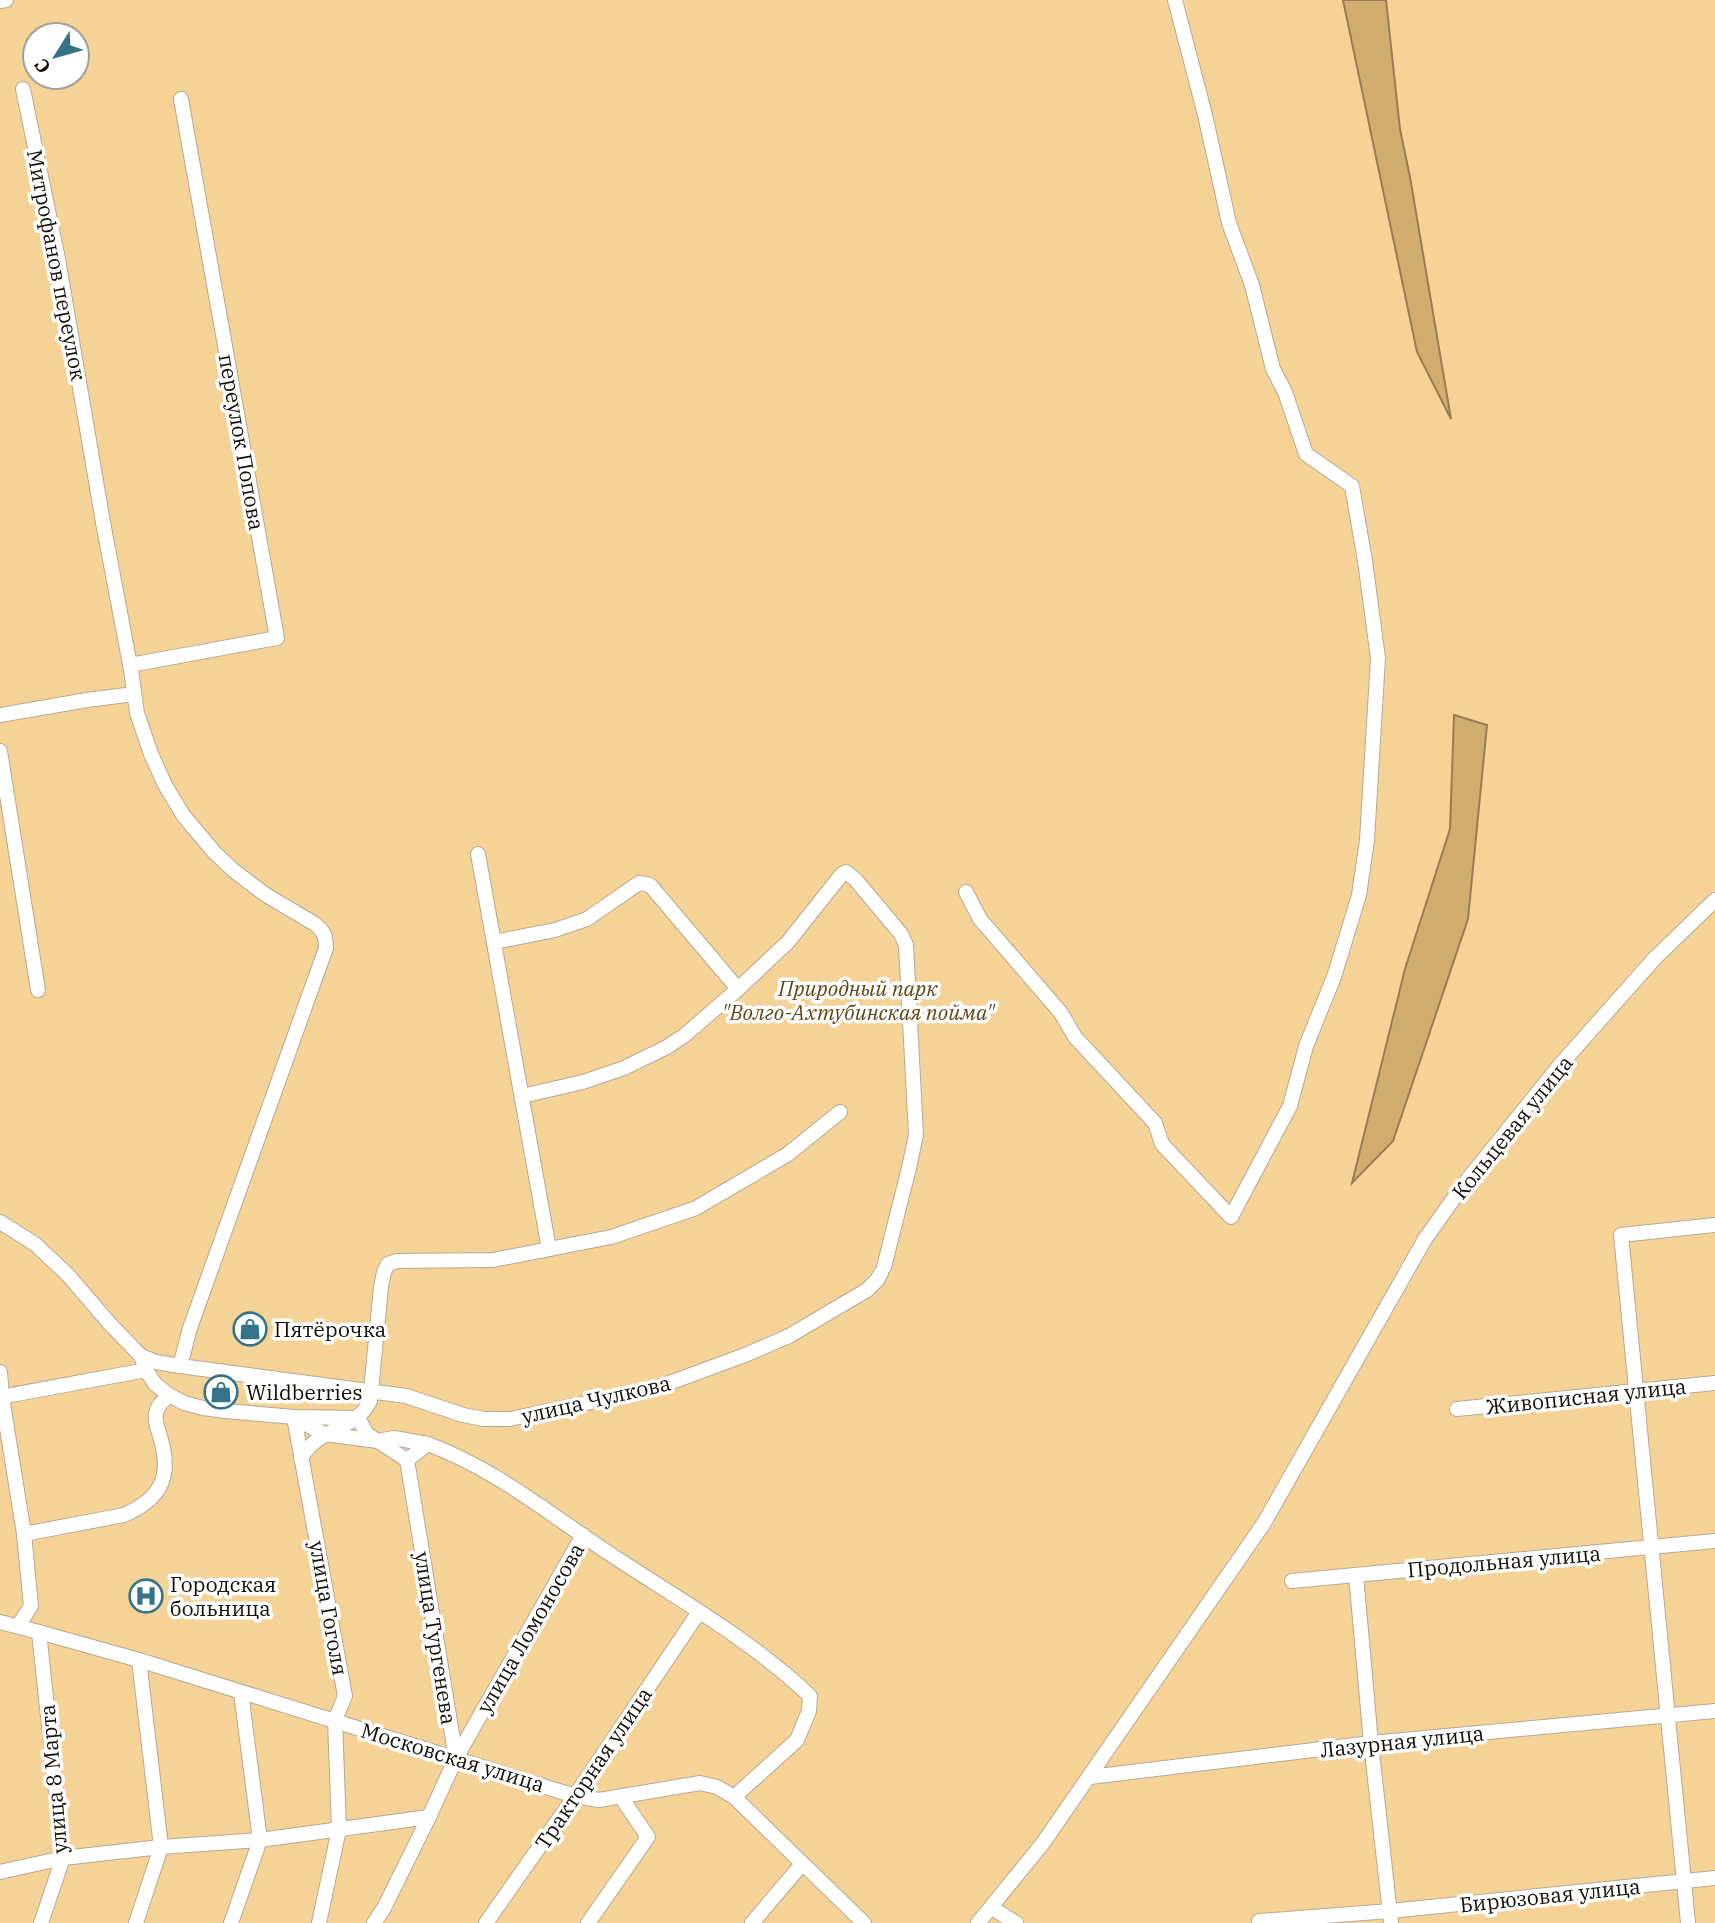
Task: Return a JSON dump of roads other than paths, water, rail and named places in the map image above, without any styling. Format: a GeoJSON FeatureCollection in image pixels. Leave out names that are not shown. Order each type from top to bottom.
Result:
{"type":"FeatureCollection","features":[{"type":"Feature","properties":{"kind":"street"},"geometry":{"type":"LineString","coordinates":[[0,1],[6,0]]}},
{"type":"Feature","properties":{"kind":"street"},"geometry":{"type":"LineString","coordinates":[[966,892],[980,919],[1061,1013],[1075,1037],[1155,1123],[1162,1144],[1231,1217],[1290,1106],[1306,1046],[1334,976],[1359,895],[1367,840],[1378,658],[1352,486],[1306,454],[1285,392],[1273,369],[1252,285],[1229,223],[1175,0]]}},
{"type":"Feature","properties":{"kind":"street","name":"Митрофанов переулок"},"geometry":{"type":"LineString","coordinates":[[23,91],[58,260],[137,713],[151,754],[183,815],[214,852],[266,895],[322,930],[326,938],[326,948],[190,1328],[180,1366]]}},
{"type":"Feature","properties":{"kind":"street","name":"переулок Попова"},"geometry":{"type":"LineString","coordinates":[[130,665],[277,639],[181,99]]}},
{"type":"Feature","properties":{"kind":"street"},"geometry":{"type":"LineString","coordinates":[[0,715],[134,694]]}},
{"type":"Feature","properties":{"kind":"street"},"geometry":{"type":"LineString","coordinates":[[0,751],[38,989]]}},
{"type":"Feature","properties":{"kind":"street"},"geometry":{"type":"LineString","coordinates":[[478,854],[549,1249]]}},
{"type":"Feature","properties":{"kind":"street","name":"улица Чулкова"},"geometry":{"type":"LineString","coordinates":[[141,1356],[180,1366],[406,1396],[463,1415],[484,1419],[510,1419],[646,1390],[737,1358],[789,1336],[867,1290],[882,1270],[916,1135],[906,945],[901,934],[846,872],[788,942],[738,989]]}},
{"type":"Feature","properties":{"kind":"street"},"geometry":{"type":"LineString","coordinates":[[494,942],[555,930],[587,919],[639,883],[650,886],[738,989],[685,1035],[635,1063],[583,1082],[522,1096]]}},
{"type":"Feature","properties":{"kind":"street","name":"Кольцевая улица"},"geometry":{"type":"LineString","coordinates":[[978,1923],[1043,1843],[1264,1523],[1425,1240],[1464,1184],[1560,1065],[1646,968],[1715,900]]}},
{"type":"Feature","properties":{"kind":"street"},"geometry":{"type":"LineString","coordinates":[[301,1458],[314,1441],[358,1418],[366,1410],[370,1401],[381,1287],[388,1264],[397,1261],[493,1260],[611,1237],[696,1208],[788,1154],[840,1112]]}},
{"type":"Feature","properties":{"kind":"street"},"geometry":{"type":"LineString","coordinates":[[0,1224],[35,1244],[68,1275],[141,1356],[155,1384],[169,1395],[184,1403],[203,1408],[294,1417],[358,1418]]}},
{"type":"Feature","properties":{"kind":"street"},"geometry":{"type":"LineString","coordinates":[[1688,1923],[1621,1235],[1715,1225]]}},
{"type":"Feature","properties":{"kind":"street"},"geometry":{"type":"LineString","coordinates":[[1,1397],[146,1370]]}},
{"type":"Feature","properties":{"kind":"street"},"geometry":{"type":"LineString","coordinates":[[0,1372],[1,1397],[23,1534],[30,1606],[18,1626]]}},
{"type":"Feature","properties":{"kind":"street","name":"Живописная улица"},"geometry":{"type":"LineString","coordinates":[[1457,1409],[1715,1383]]}},
{"type":"Feature","properties":{"kind":"street"},"geometry":{"type":"LineString","coordinates":[[23,1534],[124,1515],[152,1498],[160,1488],[164,1476],[165,1459],[155,1415],[158,1406],[169,1395]]}},
{"type":"Feature","properties":{"kind":"street"},"geometry":{"type":"LineString","coordinates":[[294,1417],[324,1434],[378,1441],[394,1438],[428,1444],[496,1476],[749,1645],[810,1696],[809,1711],[797,1740],[734,1797]]}},
{"type":"Feature","properties":{"kind":"street","name":"улица Гоголя"},"geometry":{"type":"LineString","coordinates":[[294,1417],[345,1696],[335,1720],[339,1829],[319,1923]]}},
{"type":"Feature","properties":{"kind":"street"},"geometry":{"type":"LineString","coordinates":[[358,1418],[367,1434],[407,1460],[428,1444]]}},
{"type":"Feature","properties":{"kind":"street","name":"улица Тургенева"},"geometry":{"type":"LineString","coordinates":[[407,1460],[456,1758]]}},
{"type":"Feature","properties":{"kind":"street","name":"улица Ломоносова"},"geometry":{"type":"LineString","coordinates":[[456,1758],[583,1535]]}},
{"type":"Feature","properties":{"kind":"street","name":"Продольная улица"},"geometry":{"type":"LineString","coordinates":[[1292,1581],[1715,1541]]}},
{"type":"Feature","properties":{"kind":"street"},"geometry":{"type":"LineString","coordinates":[[1356,1575],[1390,1917]]}},
{"type":"Feature","properties":{"kind":"street","name":"Тракторная улица"},"geometry":{"type":"LineString","coordinates":[[486,1923],[699,1612]]}},
{"type":"Feature","properties":{"kind":"street","name":"Московская улица"},"geometry":{"type":"LineString","coordinates":[[0,1622],[139,1660],[575,1796],[599,1800],[679,1785],[700,1783],[717,1787],[734,1797],[864,1923]]}},
{"type":"Feature","properties":{"kind":"street","name":"улица 8 Марта"},"geometry":{"type":"LineString","coordinates":[[39,1632],[62,1858],[41,1923]]}},
{"type":"Feature","properties":{"kind":"street"},"geometry":{"type":"LineString","coordinates":[[136,1923],[161,1847],[139,1660]]}},
{"type":"Feature","properties":{"kind":"street"},"geometry":{"type":"LineString","coordinates":[[231,1923],[260,1840],[241,1692]]}},
{"type":"Feature","properties":{"kind":"street","name":"Лазурная улица"},"geometry":{"type":"LineString","coordinates":[[1090,1777],[1371,1743],[1715,1711]]}},
{"type":"Feature","properties":{"kind":"street"},"geometry":{"type":"LineString","coordinates":[[374,1923],[429,1818],[456,1758]]}},
{"type":"Feature","properties":{"kind":"street"},"geometry":{"type":"LineString","coordinates":[[588,1923],[648,1838],[621,1797]]}},
{"type":"Feature","properties":{"kind":"street"},"geometry":{"type":"LineString","coordinates":[[0,1872],[62,1858],[260,1840],[429,1818]]}},
{"type":"Feature","properties":{"kind":"street"},"geometry":{"type":"LineString","coordinates":[[752,1923],[802,1864]]}},
{"type":"Feature","properties":{"kind":"street","name":"Бирюзовая улица"},"geometry":{"type":"LineString","coordinates":[[1259,1921],[1390,1917],[1715,1878]]}},
{"type":"Feature","properties":{"kind":"street"},"geometry":{"type":"LineString","coordinates":[[992,1908],[1016,1923]]}},
{"type":"Feature","properties":{"kind":"place","name":"Пятёрочка"},"geometry":{"type":"Point","coordinates":[250,1329]}},
{"type":"Feature","properties":{"kind":"place","name":"Wildberries"},"geometry":{"type":"Point","coordinates":[221,1392]}},
{"type":"Feature","properties":{"kind":"place","name":"Городская больница"},"geometry":{"type":"Point","coordinates":[146,1596]}},
{"type":"Feature","properties":{"kind":"park label","name":"Природный парк \"Волго-Ахтубинская пойма\""},"geometry":{"type":"Point","coordinates":[858,1000]}}]}
